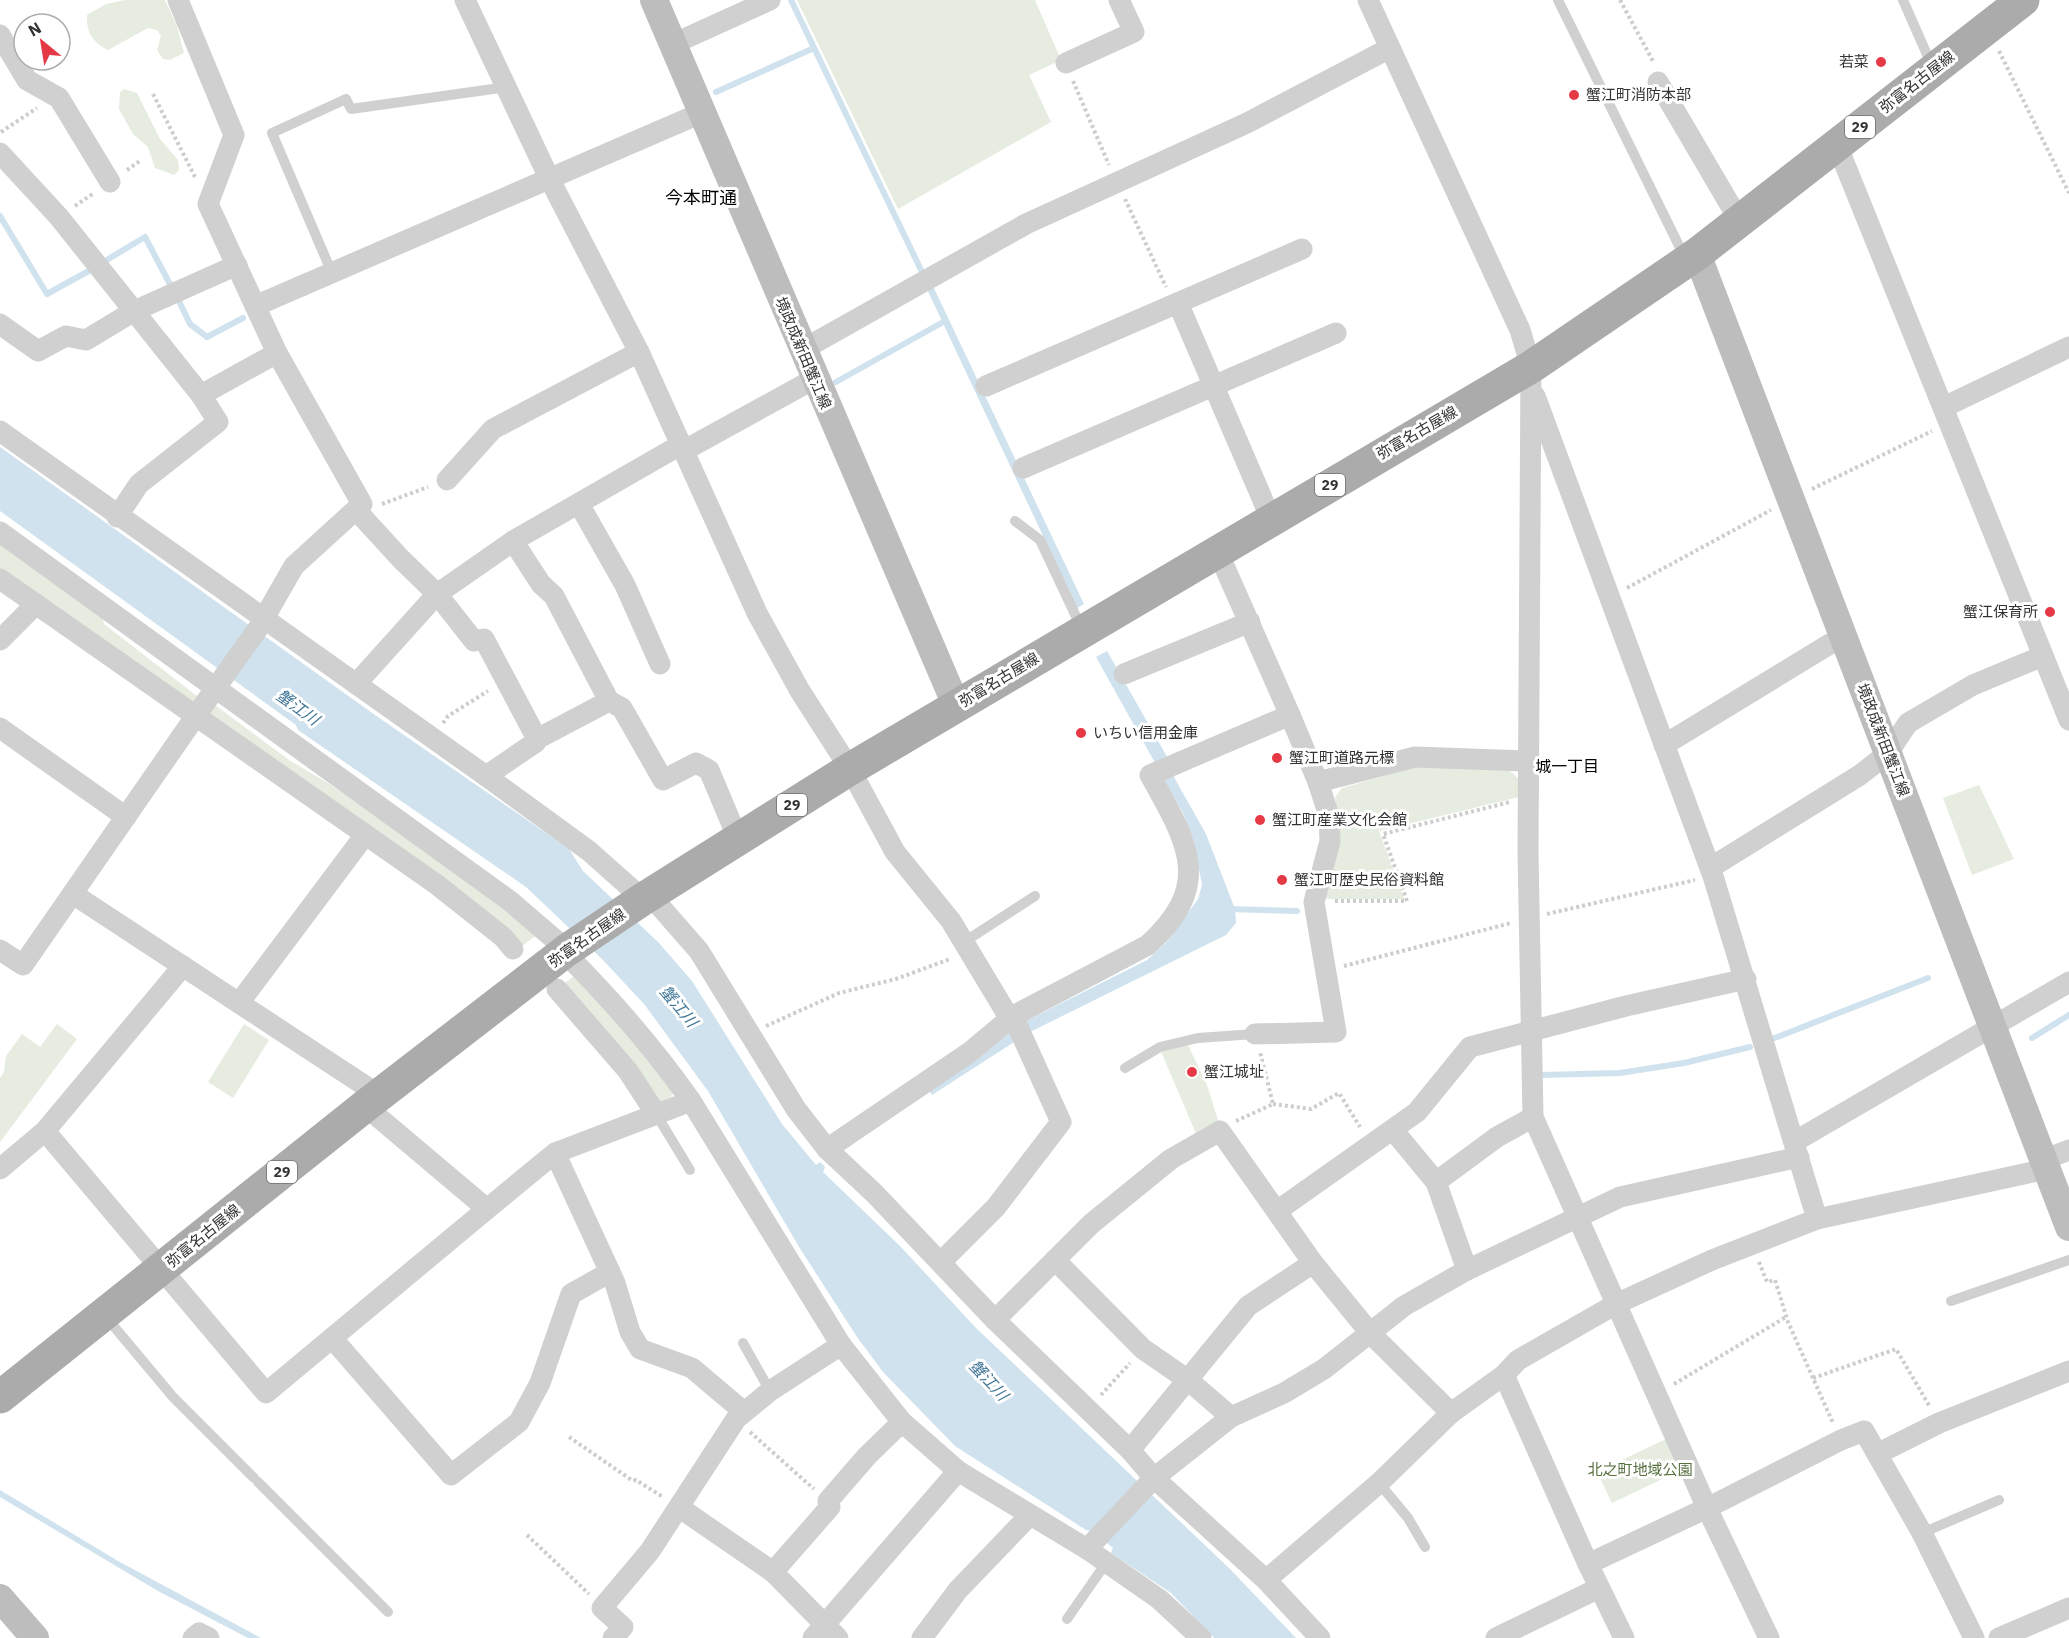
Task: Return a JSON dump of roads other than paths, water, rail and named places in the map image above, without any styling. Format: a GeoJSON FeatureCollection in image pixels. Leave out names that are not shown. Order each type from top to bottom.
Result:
{"type":"FeatureCollection","features":[{"type":"Feature","properties":{"kind":"main road","name":"境政成新田蟹江線"},"geometry":{"type":"LineString","coordinates":[[654,0],[700,113],[956,705]]}},
{"type":"Feature","properties":{"kind":"main road","name":"弥富名古屋線"},"geometry":{"type":"LineString","coordinates":[[0,1397],[372,1100],[566,951],[641,900],[956,705],[1271,519],[1531,375],[1692,257],[2023,0]]}},
{"type":"Feature","properties":{"kind":"main road","name":"境政成新田蟹江線"},"geometry":{"type":"LineString","coordinates":[[1692,257],[1843,636],[1992,1026],[2053,1160],[2069,1227]]}},
{"type":"Feature","properties":{"kind":"main road"},"geometry":{"type":"LineString","coordinates":[[0,1598],[35,1638]]}},
{"type":"Feature","properties":{"kind":"street"},"geometry":{"type":"LineString","coordinates":[[0,950],[23,965],[195,717],[220,685],[262,622],[294,566],[357,511],[362,504],[277,353],[208,204],[234,135],[178,0]]}},
{"type":"Feature","properties":{"kind":"street"},"geometry":{"type":"LineString","coordinates":[[465,0],[550,180],[639,352],[684,447],[685,458],[757,613],[800,691],[850,769],[895,852],[967,947],[1015,1024],[1061,1122],[996,1207],[941,1262]]}},
{"type":"Feature","properties":{"kind":"street"},"geometry":{"type":"LineString","coordinates":[[673,44],[770,0]]}},
{"type":"Feature","properties":{"kind":"street"},"geometry":{"type":"LineString","coordinates":[[1066,63],[1134,32],[1119,0]]}},
{"type":"Feature","properties":{"kind":"street"},"geometry":{"type":"LineString","coordinates":[[1368,0],[1520,330],[1531,375],[1712,872],[1817,1219]]}},
{"type":"Feature","properties":{"kind":"street"},"geometry":{"type":"LineString","coordinates":[[0,35],[27,80],[59,98],[110,182]]}},
{"type":"Feature","properties":{"kind":"street"},"geometry":{"type":"LineString","coordinates":[[802,350],[1026,224],[1247,123],[1390,48]]}},
{"type":"Feature","properties":{"kind":"street"},"geometry":{"type":"LineString","coordinates":[[1658,82],[1739,220]]}},
{"type":"Feature","properties":{"kind":"street"},"geometry":{"type":"LineString","coordinates":[[255,306],[700,113]]}},
{"type":"Feature","properties":{"kind":"street"},"geometry":{"type":"LineString","coordinates":[[1837,145],[2069,720]]}},
{"type":"Feature","properties":{"kind":"street"},"geometry":{"type":"LineString","coordinates":[[0,153],[59,217],[201,395],[218,422],[139,484],[117,517]]}},
{"type":"Feature","properties":{"kind":"street"},"geometry":{"type":"LineString","coordinates":[[986,386],[1302,249]]}},
{"type":"Feature","properties":{"kind":"street"},"geometry":{"type":"LineString","coordinates":[[0,324],[38,351],[66,336],[86,340],[135,311],[237,265]]}},
{"type":"Feature","properties":{"kind":"street"},"geometry":{"type":"LineString","coordinates":[[1176,303],[1271,519]]}},
{"type":"Feature","properties":{"kind":"street"},"geometry":{"type":"LineString","coordinates":[[1023,468],[1336,333]]}},
{"type":"Feature","properties":{"kind":"street"},"geometry":{"type":"LineString","coordinates":[[1944,407],[2069,347]]}},
{"type":"Feature","properties":{"kind":"street"},"geometry":{"type":"LineString","coordinates":[[447,480],[493,429],[639,352]]}},
{"type":"Feature","properties":{"kind":"street"},"geometry":{"type":"LineString","coordinates":[[201,395],[277,353]]}},
{"type":"Feature","properties":{"kind":"street"},"geometry":{"type":"LineString","coordinates":[[1531,375],[1527,798],[1533,1117],[1707,1508],[1769,1638]]}},
{"type":"Feature","properties":{"kind":"street"},"geometry":{"type":"LineString","coordinates":[[356,684],[437,594],[513,541],[814,379]]}},
{"type":"Feature","properties":{"kind":"street"},"geometry":{"type":"LineString","coordinates":[[0,432],[262,622],[356,684],[589,851],[699,951],[796,1109],[827,1149],[941,1262],[995,1320],[1130,1450],[1154,1478],[1266,1580],[1320,1638]]}},
{"type":"Feature","properties":{"kind":"street"},"geometry":{"type":"LineString","coordinates":[[579,504],[625,585],[660,664]]}},
{"type":"Feature","properties":{"kind":"street"},"geometry":{"type":"LineString","coordinates":[[357,511],[437,594],[474,642],[484,639],[504,681],[537,739]]}},
{"type":"Feature","properties":{"kind":"street"},"geometry":{"type":"LineString","coordinates":[[0,532],[220,685],[510,901],[566,951],[624,1013],[691,1101],[841,1345],[902,1422],[958,1471],[1029,1516],[1090,1546],[1106,1563],[1159,1599],[1201,1638]]}},
{"type":"Feature","properties":{"kind":"street"},"geometry":{"type":"LineString","coordinates":[[513,541],[541,584],[554,596],[609,701],[622,708],[663,780],[696,763],[710,770],[738,839]]}},
{"type":"Feature","properties":{"kind":"street"},"geometry":{"type":"LineString","coordinates":[[1217,550],[1318,782],[1329,816],[1330,841],[1314,902],[1336,1032],[1255,1034]]}},
{"type":"Feature","properties":{"kind":"street"},"geometry":{"type":"LineString","coordinates":[[0,579],[436,884],[503,937],[513,949]]}},
{"type":"Feature","properties":{"kind":"street"},"geometry":{"type":"LineString","coordinates":[[0,640],[36,604]]}},
{"type":"Feature","properties":{"kind":"street"},"geometry":{"type":"LineString","coordinates":[[1124,674],[1250,622]]}},
{"type":"Feature","properties":{"kind":"street"},"geometry":{"type":"LineString","coordinates":[[1664,745],[1843,636]]}},
{"type":"Feature","properties":{"kind":"street"},"geometry":{"type":"LineString","coordinates":[[1712,872],[1860,775],[1888,753],[1908,723],[1973,685],[2043,656]]}},
{"type":"Feature","properties":{"kind":"street"},"geometry":{"type":"LineString","coordinates":[[486,776],[536,742],[537,739],[609,701]]}},
{"type":"Feature","properties":{"kind":"street"},"geometry":{"type":"LineString","coordinates":[[827,1149],[970,1052],[1148,945],[1175,915],[1184,900],[1190,873],[1185,846],[1150,775],[1290,716]]}},
{"type":"Feature","properties":{"kind":"street"},"geometry":{"type":"LineString","coordinates":[[0,728],[126,817]]}},
{"type":"Feature","properties":{"kind":"street"},"geometry":{"type":"LineString","coordinates":[[1318,782],[1415,757],[1528,761]]}},
{"type":"Feature","properties":{"kind":"street"},"geometry":{"type":"LineString","coordinates":[[239,1003],[365,834]]}},
{"type":"Feature","properties":{"kind":"street"},"geometry":{"type":"LineString","coordinates":[[73,894],[239,1003],[372,1100],[487,1209]]}},
{"type":"Feature","properties":{"kind":"street"},"geometry":{"type":"LineString","coordinates":[[0,1169],[45,1131],[183,966]]}},
{"type":"Feature","properties":{"kind":"street"},"geometry":{"type":"LineString","coordinates":[[1277,1211],[1417,1112],[1470,1047],[1746,979]]}},
{"type":"Feature","properties":{"kind":"street"},"geometry":{"type":"LineString","coordinates":[[1090,1546],[1154,1478],[1231,1417],[1284,1393],[1324,1369],[1404,1306],[1467,1270],[1620,1197],[1797,1149],[1992,1026],[2069,982]]}},
{"type":"Feature","properties":{"kind":"street"},"geometry":{"type":"LineString","coordinates":[[557,989],[628,1071],[656,1114]]}},
{"type":"Feature","properties":{"kind":"street"},"geometry":{"type":"LineString","coordinates":[[45,1131],[266,1393],[555,1153],[691,1101]]}},
{"type":"Feature","properties":{"kind":"street"},"geometry":{"type":"LineString","coordinates":[[1436,1182],[1497,1137],[1533,1117]]}},
{"type":"Feature","properties":{"kind":"street"},"geometry":{"type":"LineString","coordinates":[[1393,1130],[1436,1182],[1467,1270]]}},
{"type":"Feature","properties":{"kind":"street"},"geometry":{"type":"LineString","coordinates":[[995,1320],[1091,1224],[1171,1159],[1220,1131],[1313,1263],[1371,1334],[1451,1413]]}},
{"type":"Feature","properties":{"kind":"street"},"geometry":{"type":"LineString","coordinates":[[555,1153],[610,1272],[630,1332],[640,1349],[692,1368],[740,1416]]}},
{"type":"Feature","properties":{"kind":"street"},"geometry":{"type":"LineString","coordinates":[[1266,1580],[1378,1483],[1451,1413],[1504,1375],[1518,1360],[1616,1304],[1712,1260],[1817,1219],[2053,1160]]}},
{"type":"Feature","properties":{"kind":"street"},"geometry":{"type":"LineString","coordinates":[[1055,1260],[1143,1349],[1188,1380],[1231,1417]]}},
{"type":"Feature","properties":{"kind":"street"},"geometry":{"type":"LineString","coordinates":[[1130,1450],[1248,1306],[1313,1263]]}},
{"type":"Feature","properties":{"kind":"street"},"geometry":{"type":"LineString","coordinates":[[332,1338],[452,1475],[519,1422],[540,1383],[571,1294],[610,1272]]}},
{"type":"Feature","properties":{"kind":"street"},"geometry":{"type":"LineString","coordinates":[[613,1638],[623,1627],[603,1608],[650,1551],[740,1416],[770,1391],[841,1345]]}},
{"type":"Feature","properties":{"kind":"street"},"geometry":{"type":"LineString","coordinates":[[1877,1454],[1939,1423],[2069,1371]]}},
{"type":"Feature","properties":{"kind":"street"},"geometry":{"type":"LineString","coordinates":[[1504,1375],[1588,1564],[1624,1638]]}},
{"type":"Feature","properties":{"kind":"street"},"geometry":{"type":"LineString","coordinates":[[773,1572],[830,1507],[828,1501],[867,1456],[902,1422]]}},
{"type":"Feature","properties":{"kind":"street"},"geometry":{"type":"LineString","coordinates":[[1588,1564],[1707,1508],[1841,1440],[1864,1431],[1922,1533],[1974,1638]]}},
{"type":"Feature","properties":{"kind":"street"},"geometry":{"type":"LineString","coordinates":[[680,1508],[773,1572],[825,1634],[958,1471]]}},
{"type":"Feature","properties":{"kind":"street"},"geometry":{"type":"LineString","coordinates":[[922,1638],[958,1590],[1029,1516]]}},
{"type":"Feature","properties":{"kind":"street"},"geometry":{"type":"LineString","coordinates":[[1496,1638],[1599,1588]]}},
{"type":"Feature","properties":{"kind":"street"},"geometry":{"type":"LineString","coordinates":[[1999,1638],[2069,1608]]}},
{"type":"Feature","properties":{"kind":"street"},"geometry":{"type":"LineString","coordinates":[[193,1638],[199,1633],[209,1638]]}},
{"type":"Feature","properties":{"kind":"lane"},"geometry":{"type":"LineString","coordinates":[[1558,0],[1692,257]]}},
{"type":"Feature","properties":{"kind":"lane"},"geometry":{"type":"LineString","coordinates":[[1903,0],[1933,69]]}},
{"type":"Feature","properties":{"kind":"lane"},"geometry":{"type":"LineString","coordinates":[[332,273],[272,133],[346,99],[351,109],[507,87]]}},
{"type":"Feature","properties":{"kind":"lane"},"geometry":{"type":"LineString","coordinates":[[1015,521],[1040,540],[1082,630]]}},
{"type":"Feature","properties":{"kind":"lane"},"geometry":{"type":"LineString","coordinates":[[967,947],[1035,896]]}},
{"type":"Feature","properties":{"kind":"lane"},"geometry":{"type":"LineString","coordinates":[[1125,1068],[1160,1047],[1198,1038],[1255,1034]]}},
{"type":"Feature","properties":{"kind":"lane"},"geometry":{"type":"LineString","coordinates":[[656,1114],[690,1170]]}},
{"type":"Feature","properties":{"kind":"lane"},"geometry":{"type":"LineString","coordinates":[[1951,1301],[2069,1260]]}},
{"type":"Feature","properties":{"kind":"lane"},"geometry":{"type":"LineString","coordinates":[[104,1314],[173,1396],[388,1612]]}},
{"type":"Feature","properties":{"kind":"lane"},"geometry":{"type":"LineString","coordinates":[[742,1342],[770,1391]]}},
{"type":"Feature","properties":{"kind":"lane"},"geometry":{"type":"LineString","coordinates":[[1378,1483],[1408,1518],[1425,1547]]}},
{"type":"Feature","properties":{"kind":"lane"},"geometry":{"type":"LineString","coordinates":[[1922,1533],[1999,1500]]}},
{"type":"Feature","properties":{"kind":"lane"},"geometry":{"type":"LineString","coordinates":[[1066,1619],[1106,1563]]}},
{"type":"Feature","properties":{"kind":"water"},"geometry":{"type":"Polygon","coordinates":[[[931,282],[1084,604],[1077,608],[925,285],[931,282]]]}},
{"type":"Feature","properties":{"kind":"water","name":"蟹江川"},"geometry":{"type":"Polygon","coordinates":[[[0,447],[375,715],[569,849],[583,871],[659,943],[692,981],[782,1124],[816,1165],[820,1162],[825,1167],[823,1172],[901,1247],[976,1328],[1229,1568],[1296,1638],[1214,1638],[1171,1593],[1111,1553],[1113,1548],[1094,1532],[1086,1530],[955,1446],[883,1372],[857,1337],[799,1247],[708,1091],[644,1004],[603,960],[526,887],[298,730],[296,725],[0,511],[0,447]]]}},
{"type":"Feature","properties":{"kind":"water"},"geometry":{"type":"Polygon","coordinates":[[[1107,651],[1166,755],[1175,779],[1206,834],[1235,909],[1236,923],[1226,935],[1028,1033],[932,1095],[927,1087],[1022,1023],[1147,960],[1166,943],[1198,899],[1202,885],[1194,841],[1183,813],[1096,657],[1107,651]]]}},
{"type":"Feature","properties":{"kind":"water"},"geometry":{"type":"Polygon","coordinates":[[[0,1490],[118,1561],[261,1638],[248,1638],[158,1591],[0,1497],[0,1490]]]}},
{"type":"Feature","properties":{"kind":"waterway"},"geometry":{"type":"LineString","coordinates":[[791,0],[922,272]]}},
{"type":"Feature","properties":{"kind":"waterway"},"geometry":{"type":"LineString","coordinates":[[716,92],[814,48]]}},
{"type":"Feature","properties":{"kind":"waterway"},"geometry":{"type":"LineString","coordinates":[[0,216],[47,294],[94,268]]}},
{"type":"Feature","properties":{"kind":"waterway"},"geometry":{"type":"LineString","coordinates":[[105,261],[145,237],[171,286]]}},
{"type":"Feature","properties":{"kind":"waterway"},"geometry":{"type":"LineString","coordinates":[[178,299],[190,324],[207,337],[243,318]]}},
{"type":"Feature","properties":{"kind":"waterway"},"geometry":{"type":"LineString","coordinates":[[836,382],[945,321]]}},
{"type":"Feature","properties":{"kind":"waterway"},"geometry":{"type":"LineString","coordinates":[[1229,909],[1297,911]]}},
{"type":"Feature","properties":{"kind":"waterway"},"geometry":{"type":"LineString","coordinates":[[1772,1039],[1928,978]]}},
{"type":"Feature","properties":{"kind":"waterway"},"geometry":{"type":"LineString","coordinates":[[2032,1038],[2069,1015]]}},
{"type":"Feature","properties":{"kind":"waterway"},"geometry":{"type":"LineString","coordinates":[[1542,1075],[1620,1073],[1684,1063],[1750,1047]]}},
{"type":"Feature","properties":{"kind":"place","name":"若菜"},"geometry":{"type":"Point","coordinates":[1881,62]}},
{"type":"Feature","properties":{"kind":"place","name":"蟹江町消防本部"},"geometry":{"type":"Point","coordinates":[1574,95]}},
{"type":"Feature","properties":{"kind":"place","name":"蟹江保育所"},"geometry":{"type":"Point","coordinates":[2050,612]}},
{"type":"Feature","properties":{"kind":"place","name":"いちい信用金庫"},"geometry":{"type":"Point","coordinates":[1081,733]}},
{"type":"Feature","properties":{"kind":"place","name":"蟹江町道路元標"},"geometry":{"type":"Point","coordinates":[1277,758]}},
{"type":"Feature","properties":{"kind":"place","name":"蟹江町産業文化会館"},"geometry":{"type":"Point","coordinates":[1260,820]}},
{"type":"Feature","properties":{"kind":"place","name":"蟹江町歴史民俗資料館"},"geometry":{"type":"Point","coordinates":[1282,880]}},
{"type":"Feature","properties":{"kind":"place","name":"蟹江城址"},"geometry":{"type":"Point","coordinates":[1192,1072]}},
{"type":"Feature","properties":{"kind":"district","name":"今本町通"},"geometry":{"type":"Point","coordinates":[701,198]}},
{"type":"Feature","properties":{"kind":"district","name":"城一丁目"},"geometry":{"type":"Point","coordinates":[1567,766]}},
{"type":"Feature","properties":{"kind":"park label","name":"北之町地域公園"},"geometry":{"type":"Point","coordinates":[1640,1470]}}]}
